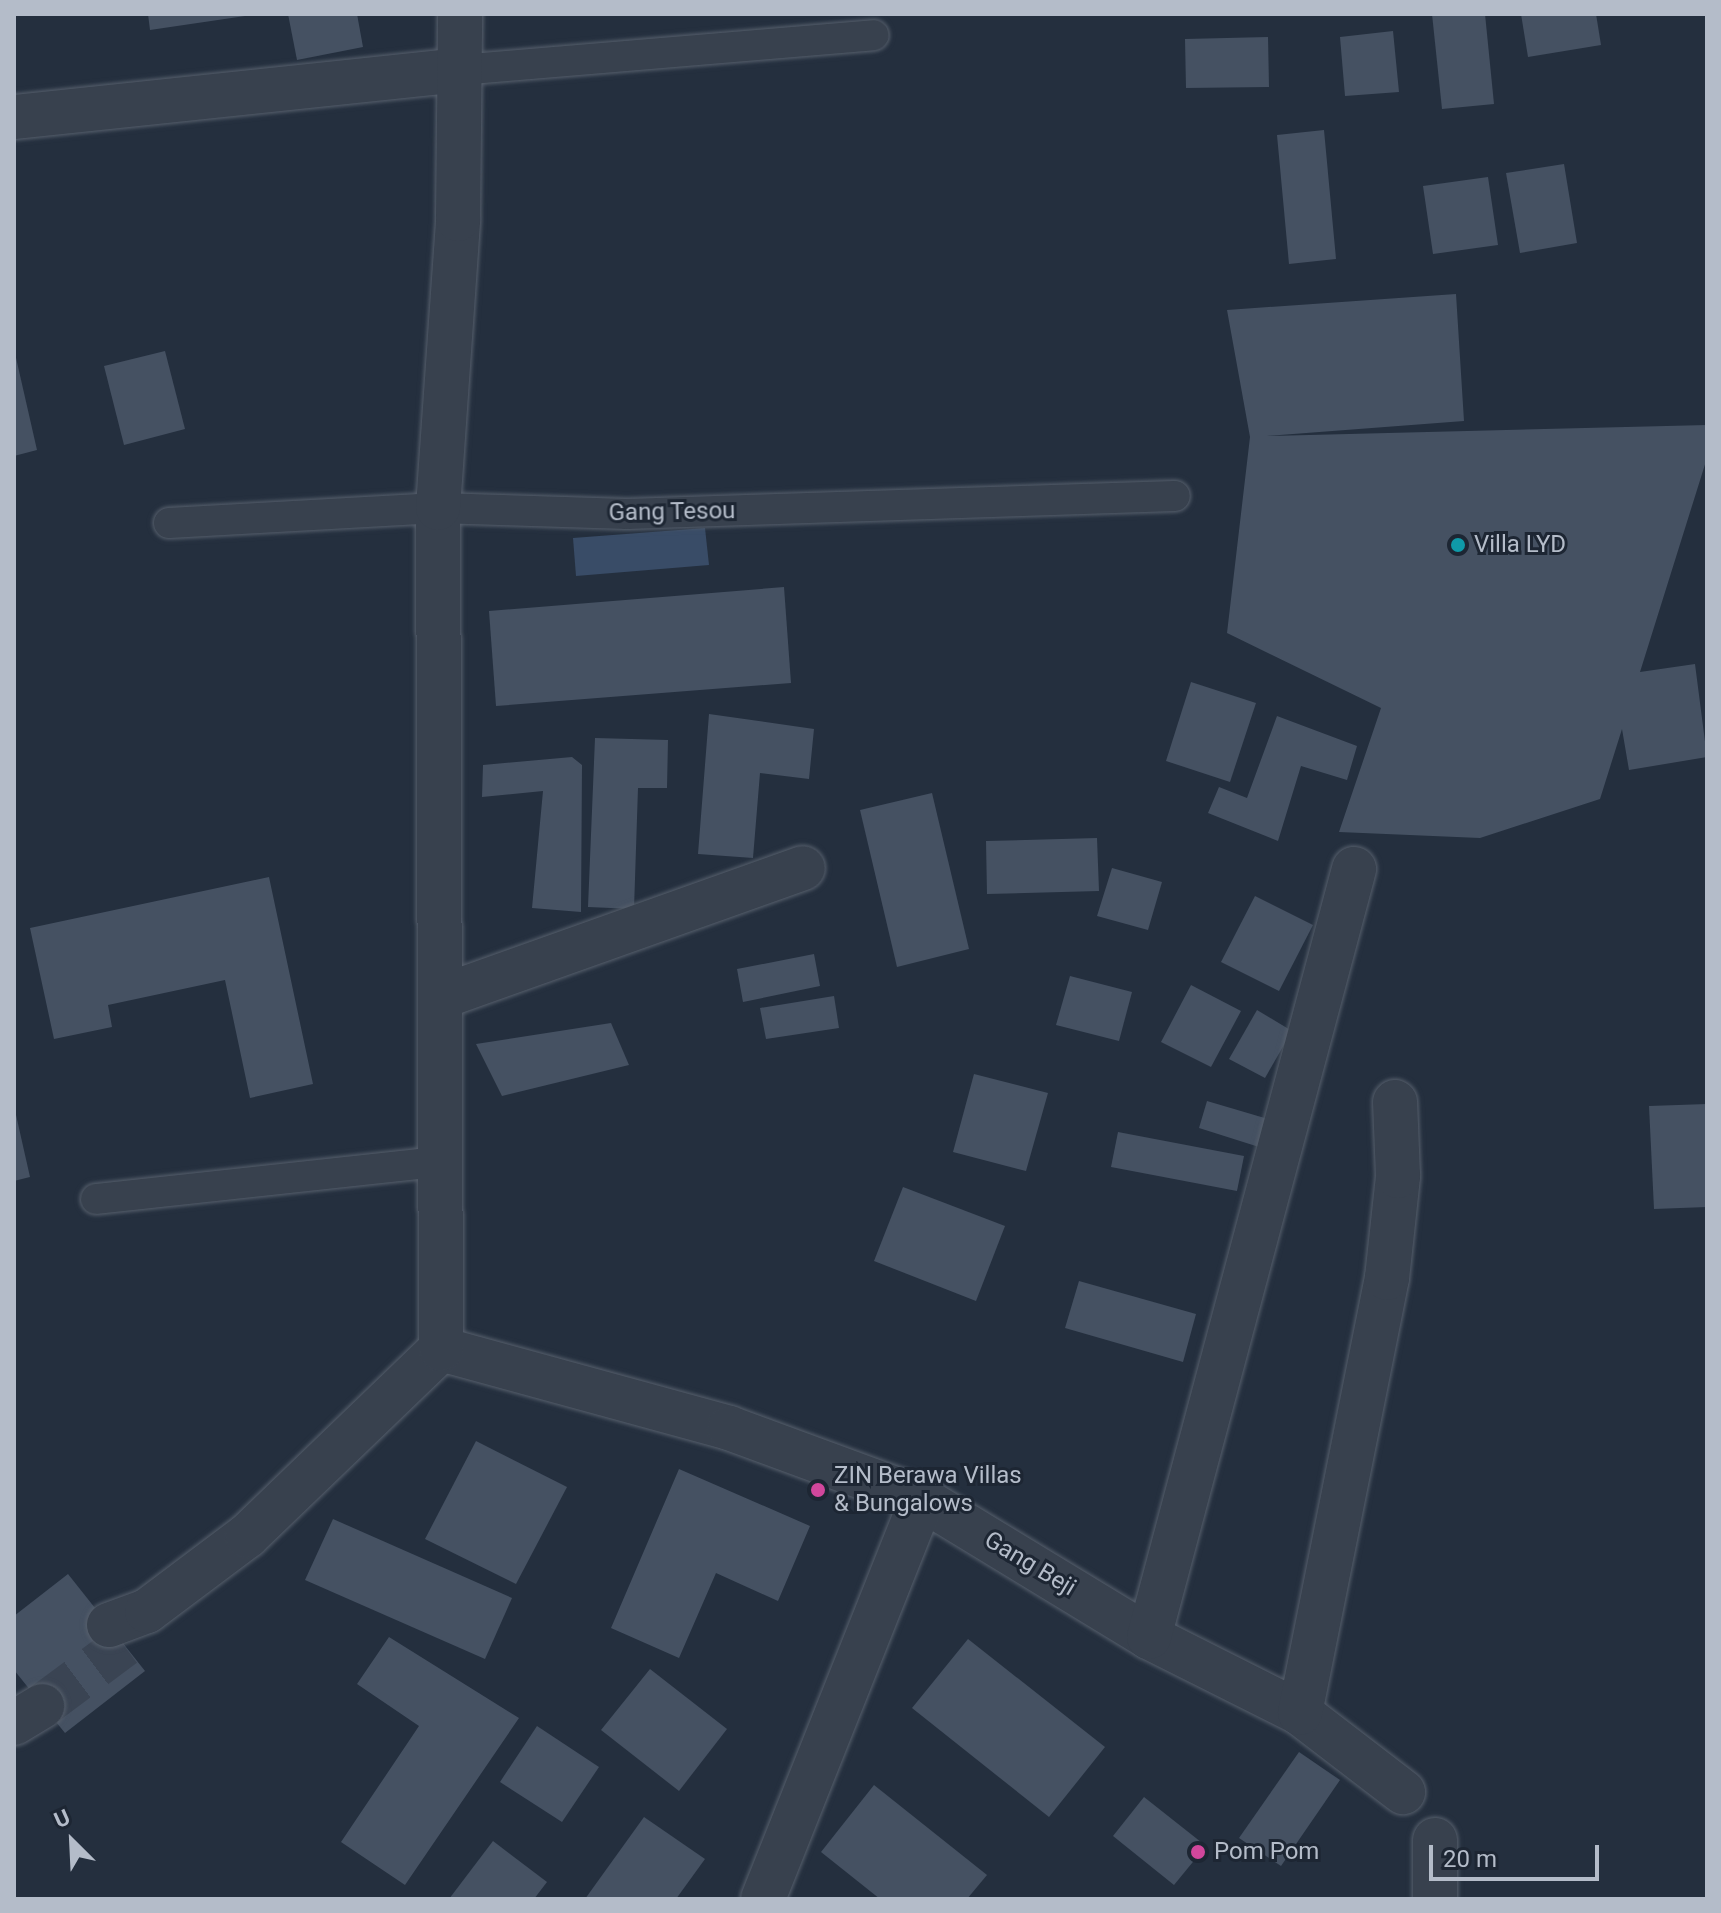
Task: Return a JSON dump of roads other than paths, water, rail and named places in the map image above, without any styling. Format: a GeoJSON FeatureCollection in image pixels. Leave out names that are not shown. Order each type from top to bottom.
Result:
{"type":"FeatureCollection","features":[{"type":"Feature","properties":{"kind":"street"},"geometry":{"type":"LineString","coordinates":[[126,1627],[247,1536],[441,1349],[444,1161],[438,508],[458,219],[460,14]]}},
{"type":"Feature","properties":{"kind":"street"},"geometry":{"type":"LineString","coordinates":[[14,117],[459,70]]}},
{"type":"Feature","properties":{"kind":"street"},"geometry":{"type":"LineString","coordinates":[[441,997],[803,868]]}},
{"type":"Feature","properties":{"kind":"street"},"geometry":{"type":"LineString","coordinates":[[1149,1637],[1354,869]]}},
{"type":"Feature","properties":{"kind":"street"},"geometry":{"type":"LineString","coordinates":[[1300,1713],[1387,1278],[1398,1176],[1395,1102]]}},
{"type":"Feature","properties":{"kind":"street","name":"Gang Beji"},"geometry":{"type":"LineString","coordinates":[[441,1349],[729,1428],[922,1499],[1149,1637],[1300,1713],[1403,1792]]}},
{"type":"Feature","properties":{"kind":"street"},"geometry":{"type":"LineString","coordinates":[[763,1899],[922,1499]]}},
{"type":"Feature","properties":{"kind":"street"},"geometry":{"type":"LineString","coordinates":[[1435,1840],[1435,1899]]}},
{"type":"Feature","properties":{"kind":"lane"},"geometry":{"type":"LineString","coordinates":[[459,70],[874,35]]}},
{"type":"Feature","properties":{"kind":"lane","name":"Gang Tesou"},"geometry":{"type":"LineString","coordinates":[[169,523],[438,508],[627,514],[1175,496]]}},
{"type":"Feature","properties":{"kind":"lane"},"geometry":{"type":"LineString","coordinates":[[96,1199],[444,1161]]}},
{"type":"Feature","properties":{"kind":"water"},"geometry":{"type":"Polygon","coordinates":[[[705,528],[709,565],[576,576],[573,538],[705,528]]]}},
{"type":"Feature","properties":{"kind":"tunnel"},"geometry":{"type":"LineString","coordinates":[[42,1706],[124,1645]]}},
{"type":"Feature","properties":{"kind":"place","name":"Villa LYD"},"geometry":{"type":"Point","coordinates":[1458,545]}},
{"type":"Feature","properties":{"kind":"place","name":"ZIN Berawa Villas & Bungalows"},"geometry":{"type":"Point","coordinates":[818,1490]}},
{"type":"Feature","properties":{"kind":"place","name":"Pom Pom"},"geometry":{"type":"Point","coordinates":[1198,1852]}}]}
